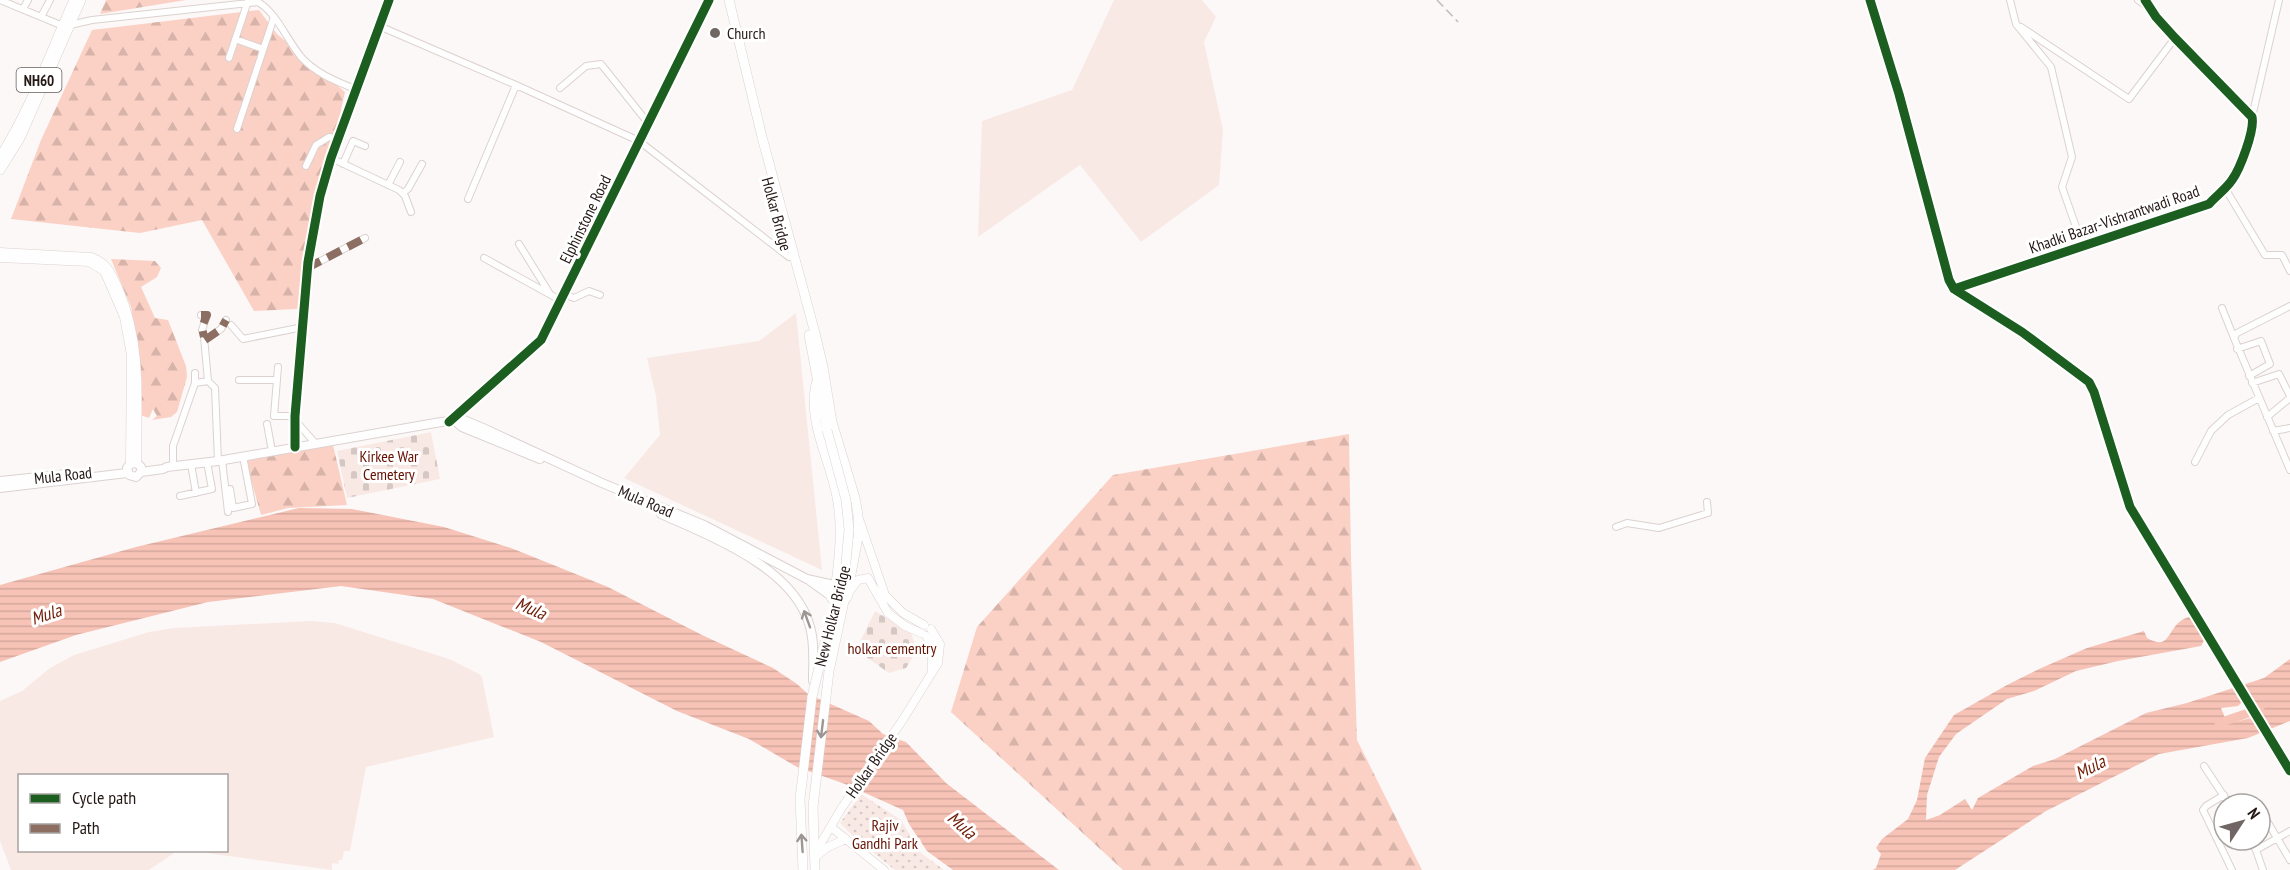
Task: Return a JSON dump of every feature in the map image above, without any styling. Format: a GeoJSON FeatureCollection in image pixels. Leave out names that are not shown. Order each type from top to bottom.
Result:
{"type":"FeatureCollection","features":[{"type":"Feature","properties":{"kind":"main road","name":"NH60"},"geometry":{"type":"LineString","coordinates":[[0,170],[25,128],[66,26],[74,0]]}},
{"type":"Feature","properties":{"kind":"main road","name":"NH60"},"geometry":{"type":"LineString","coordinates":[[0,157],[14,135],[66,26],[81,0]]}},
{"type":"Feature","properties":{"kind":"main road","name":"Holkar Bridge"},"geometry":{"type":"LineString","coordinates":[[723,0],[792,257],[827,429]]}},
{"type":"Feature","properties":{"kind":"main road"},"geometry":{"type":"LineString","coordinates":[[729,0],[792,257],[823,367],[832,422],[858,515],[855,557],[847,594],[837,601],[807,579]]}},
{"type":"Feature","properties":{"kind":"main road"},"geometry":{"type":"LineString","coordinates":[[818,376],[813,402],[815,421],[836,492],[840,518],[840,557],[831,596]]}},
{"type":"Feature","properties":{"kind":"main road","name":"Mula Road"},"geometry":{"type":"LineString","coordinates":[[0,481],[134,468],[163,470],[170,466],[452,422],[514,444],[807,579],[835,584]]}},
{"type":"Feature","properties":{"kind":"main road","name":"New Holkar Bridge"},"geometry":{"type":"LineString","coordinates":[[812,697],[845,573],[849,530],[846,500],[827,429]]}},
{"type":"Feature","properties":{"kind":"main road"},"geometry":{"type":"LineString","coordinates":[[0,488],[134,468]]}},
{"type":"Feature","properties":{"kind":"main road","name":"New Holkar Bridge"},"geometry":{"type":"LineString","coordinates":[[691,525],[767,569],[789,588],[802,605],[808,618],[813,639],[812,697],[800,816],[803,870]]}},
{"type":"Feature","properties":{"kind":"main road"},"geometry":{"type":"LineString","coordinates":[[835,584],[843,584],[847,594]]}},
{"type":"Feature","properties":{"kind":"main road","name":"New Holkar Bridge"},"geometry":{"type":"LineString","coordinates":[[814,870],[813,807],[829,671],[847,594]]}},
{"type":"Feature","properties":{"kind":"street"},"geometry":{"type":"LineString","coordinates":[[0,0],[66,26],[92,20],[248,1],[258,2],[274,16],[302,58],[313,68],[325,76],[355,88]]}},
{"type":"Feature","properties":{"kind":"street"},"geometry":{"type":"LineString","coordinates":[[23,9],[28,0]]}},
{"type":"Feature","properties":{"kind":"street"},"geometry":{"type":"LineString","coordinates":[[41,17],[50,0]]}},
{"type":"Feature","properties":{"kind":"street"},"geometry":{"type":"LineString","coordinates":[[295,447],[295,418],[308,268],[320,196],[355,88],[389,0]]}},
{"type":"Feature","properties":{"kind":"street","name":"Elphinstone Road"},"geometry":{"type":"LineString","coordinates":[[452,422],[542,340],[709,0]]}},
{"type":"Feature","properties":{"kind":"street"},"geometry":{"type":"LineString","coordinates":[[1870,0],[1899,94],[1949,280],[1954,289],[2022,332],[2089,382],[2130,507],[2290,771]]}},
{"type":"Feature","properties":{"kind":"street"},"geometry":{"type":"LineString","coordinates":[[2010,0],[2016,24],[2051,67],[2072,157],[2062,187],[2083,247]]}},
{"type":"Feature","properties":{"kind":"street"},"geometry":{"type":"LineString","coordinates":[[2138,0],[2151,9]]}},
{"type":"Feature","properties":{"kind":"street"},"geometry":{"type":"LineString","coordinates":[[2145,0],[2175,38],[2252,117]]}},
{"type":"Feature","properties":{"kind":"street"},"geometry":{"type":"LineString","coordinates":[[2252,117],[2279,0]]}},
{"type":"Feature","properties":{"kind":"street"},"geometry":{"type":"LineString","coordinates":[[229,58],[248,1]]}},
{"type":"Feature","properties":{"kind":"street"},"geometry":{"type":"LineString","coordinates":[[237,129],[274,16]]}},
{"type":"Feature","properties":{"kind":"street"},"geometry":{"type":"LineString","coordinates":[[2016,24],[2129,99],[2175,38]]}},
{"type":"Feature","properties":{"kind":"street"},"geometry":{"type":"LineString","coordinates":[[378,26],[639,141],[792,257]]}},
{"type":"Feature","properties":{"kind":"street"},"geometry":{"type":"LineString","coordinates":[[235,39],[263,49]]}},
{"type":"Feature","properties":{"kind":"street"},"geometry":{"type":"LineString","coordinates":[[560,88],[586,66],[601,64],[648,123]]}},
{"type":"Feature","properties":{"kind":"street"},"geometry":{"type":"LineString","coordinates":[[468,199],[516,85]]}},
{"type":"Feature","properties":{"kind":"street","name":"Khadki Bazar-Vishrantwadi Road"},"geometry":{"type":"LineString","coordinates":[[1954,289],[2209,204],[2232,180],[2242,159],[2253,123],[2252,117]]}},
{"type":"Feature","properties":{"kind":"street"},"geometry":{"type":"LineString","coordinates":[[306,166],[316,146],[329,137],[338,137],[365,146]]}},
{"type":"Feature","properties":{"kind":"street"},"geometry":{"type":"LineString","coordinates":[[344,164],[353,141]]}},
{"type":"Feature","properties":{"kind":"street"},"geometry":{"type":"LineString","coordinates":[[331,158],[403,193],[411,212]]}},
{"type":"Feature","properties":{"kind":"street"},"geometry":{"type":"LineString","coordinates":[[388,185],[400,162]]}},
{"type":"Feature","properties":{"kind":"street"},"geometry":{"type":"LineString","coordinates":[[403,193],[422,164]]}},
{"type":"Feature","properties":{"kind":"street"},"geometry":{"type":"LineString","coordinates":[[2225,188],[2265,255],[2282,255],[2290,271]]}},
{"type":"Feature","properties":{"kind":"street"},"geometry":{"type":"LineString","coordinates":[[308,268],[365,238]]}},
{"type":"Feature","properties":{"kind":"street"},"geometry":{"type":"LineString","coordinates":[[519,244],[551,294]]}},
{"type":"Feature","properties":{"kind":"street"},"geometry":{"type":"LineString","coordinates":[[0,252],[86,256],[100,260],[109,268],[129,315],[136,355],[134,468]]}},
{"type":"Feature","properties":{"kind":"street"},"geometry":{"type":"LineString","coordinates":[[0,258],[89,262],[104,271],[123,317],[131,355],[134,468]]}},
{"type":"Feature","properties":{"kind":"street"},"geometry":{"type":"LineString","coordinates":[[484,258],[551,294],[563,298],[574,298],[589,291],[600,295]]}},
{"type":"Feature","properties":{"kind":"street"},"geometry":{"type":"LineString","coordinates":[[2234,338],[2237,333],[2290,306]]}},
{"type":"Feature","properties":{"kind":"street"},"geometry":{"type":"LineString","coordinates":[[2222,308],[2237,349],[2290,468]]}},
{"type":"Feature","properties":{"kind":"street"},"geometry":{"type":"LineString","coordinates":[[201,315],[207,315],[202,327],[208,381],[215,388],[220,460],[228,512]]}},
{"type":"Feature","properties":{"kind":"street"},"geometry":{"type":"LineString","coordinates":[[205,340],[229,323],[243,339],[303,327]]}},
{"type":"Feature","properties":{"kind":"street"},"geometry":{"type":"LineString","coordinates":[[2237,349],[2261,341],[2270,364],[2249,376]]}},
{"type":"Feature","properties":{"kind":"street"},"geometry":{"type":"LineString","coordinates":[[278,367],[274,416],[295,418],[315,443]]}},
{"type":"Feature","properties":{"kind":"street"},"geometry":{"type":"LineString","coordinates":[[170,466],[173,446],[195,383],[195,373]]}},
{"type":"Feature","properties":{"kind":"street"},"geometry":{"type":"LineString","coordinates":[[2252,383],[2279,374],[2290,397],[2267,417]]}},
{"type":"Feature","properties":{"kind":"street"},"geometry":{"type":"LineString","coordinates":[[239,380],[277,380]]}},
{"type":"Feature","properties":{"kind":"street"},"geometry":{"type":"LineString","coordinates":[[195,383],[208,381]]}},
{"type":"Feature","properties":{"kind":"street"},"geometry":{"type":"LineString","coordinates":[[2195,462],[2211,431],[2228,415],[2259,398]]}},
{"type":"Feature","properties":{"kind":"street"},"geometry":{"type":"LineString","coordinates":[[267,424],[272,451]]}},
{"type":"Feature","properties":{"kind":"street"},"geometry":{"type":"LineString","coordinates":[[2273,432],[2290,428]]}},
{"type":"Feature","properties":{"kind":"street"},"geometry":{"type":"LineString","coordinates":[[230,489],[233,508],[252,504],[243,456]]}},
{"type":"Feature","properties":{"kind":"street"},"geometry":{"type":"LineString","coordinates":[[180,496],[212,489],[207,462]]}},
{"type":"Feature","properties":{"kind":"street"},"geometry":{"type":"LineString","coordinates":[[190,464],[196,493]]}},
{"type":"Feature","properties":{"kind":"street"},"geometry":{"type":"LineString","coordinates":[[1616,526],[1627,523],[1659,528],[1707,513],[1707,502]]}},
{"type":"Feature","properties":{"kind":"street"},"geometry":{"type":"LineString","coordinates":[[858,515],[885,595],[926,631]]}},
{"type":"Feature","properties":{"kind":"street"},"geometry":{"type":"LineString","coordinates":[[847,594],[858,580],[868,578],[888,613],[904,626],[926,631]]}},
{"type":"Feature","properties":{"kind":"street","name":"Holkar Bridge"},"geometry":{"type":"LineString","coordinates":[[814,856],[826,844],[831,827],[841,808],[932,673],[941,651],[938,638],[926,631]]}},
{"type":"Feature","properties":{"kind":"street"},"geometry":{"type":"LineString","coordinates":[[2204,766],[2222,792]]}},
{"type":"Feature","properties":{"kind":"street"},"geometry":{"type":"LineString","coordinates":[[2212,802],[2203,810],[2212,829]]}},
{"type":"Feature","properties":{"kind":"street"},"geometry":{"type":"LineString","coordinates":[[831,827],[884,870]]}},
{"type":"Feature","properties":{"kind":"street"},"geometry":{"type":"LineString","coordinates":[[2272,828],[2290,860]]}},
{"type":"Feature","properties":{"kind":"street"},"geometry":{"type":"LineString","coordinates":[[2272,841],[2290,831]]}},
{"type":"Feature","properties":{"kind":"street"},"geometry":{"type":"LineString","coordinates":[[826,844],[846,839]]}},
{"type":"Feature","properties":{"kind":"street"},"geometry":{"type":"LineString","coordinates":[[2223,852],[2232,870]]}},
{"type":"Feature","properties":{"kind":"street"},"geometry":{"type":"LineString","coordinates":[[2257,852],[2263,870]]}},
{"type":"Feature","properties":{"kind":"green space"},"geometry":{"type":"Polygon","coordinates":[[[106,0],[186,0],[100,14],[106,0]]]}},
{"type":"Feature","properties":{"kind":"green space"},"geometry":{"type":"Polygon","coordinates":[[[1114,0],[1202,0],[1216,17],[1204,42],[1223,130],[1219,185],[1141,242],[1080,165],[978,237],[982,121],[1072,90],[1114,0]]]}},
{"type":"Feature","properties":{"kind":"green space"},"geometry":{"type":"Polygon","coordinates":[[[259,10],[277,34],[345,92],[297,309],[254,311],[202,220],[140,233],[11,219],[41,140],[92,30],[259,10]]]}},
{"type":"Feature","properties":{"kind":"green space"},"geometry":{"type":"Polygon","coordinates":[[[111,259],[155,261],[161,268],[157,277],[141,287],[155,318],[168,320],[186,366],[187,377],[177,412],[171,417],[152,420],[157,416],[153,409],[149,418],[140,415],[142,381],[131,307],[111,259]]]}},
{"type":"Feature","properties":{"kind":"green space"},"geometry":{"type":"Polygon","coordinates":[[[796,313],[822,570],[624,478],[660,435],[656,396],[647,358],[759,341],[796,313]]]}},
{"type":"Feature","properties":{"kind":"green space","name":"Kirkee War Cemetery"},"geometry":{"type":"Polygon","coordinates":[[[431,432],[440,479],[347,498],[337,451],[431,432]]]}},
{"type":"Feature","properties":{"kind":"green space"},"geometry":{"type":"Polygon","coordinates":[[[1349,434],[1357,740],[1422,870],[1123,870],[951,712],[977,627],[1113,475],[1349,434]]]}},
{"type":"Feature","properties":{"kind":"green space"},"geometry":{"type":"Polygon","coordinates":[[[333,445],[347,505],[288,508],[261,515],[245,458],[333,445]]]}},
{"type":"Feature","properties":{"kind":"green space","name":"holkar cementry"},"geometry":{"type":"Polygon","coordinates":[[[875,611],[911,633],[917,650],[906,668],[889,673],[856,650],[875,611]]]}},
{"type":"Feature","properties":{"kind":"green space"},"geometry":{"type":"Polygon","coordinates":[[[311,621],[335,623],[449,659],[482,677],[494,737],[366,767],[350,851],[344,851],[342,860],[339,860],[338,864],[332,863],[332,870],[199,852],[228,852],[228,774],[18,774],[18,852],[176,852],[149,870],[11,870],[0,841],[0,701],[22,691],[50,668],[74,655],[149,632],[174,628],[311,621]]]}},
{"type":"Feature","properties":{"kind":"green space","name":"Rajiv Gandhi Park"},"geometry":{"type":"Polygon","coordinates":[[[861,794],[901,820],[921,853],[944,870],[895,870],[855,838],[840,823],[861,794]]]}},
{"type":"Feature","properties":{"kind":"water"},"geometry":{"type":"Polygon","coordinates":[[[299,508],[352,509],[444,527],[511,548],[608,587],[773,668],[808,694],[869,721],[883,734],[906,742],[946,783],[1059,870],[953,870],[927,851],[909,824],[903,810],[845,784],[797,767],[749,739],[677,711],[541,642],[433,599],[341,586],[208,602],[76,635],[0,662],[0,585],[136,547],[299,508]]]}},
{"type":"Feature","properties":{"kind":"water"},"geometry":{"type":"Polygon","coordinates":[[[2195,615],[2207,635],[2201,646],[2076,671],[2034,691],[2007,699],[1956,734],[1939,757],[1927,795],[1926,820],[1940,815],[1965,799],[1972,810],[1978,798],[2033,766],[2055,759],[2146,713],[2187,703],[2264,678],[2290,659],[2290,721],[2248,738],[2159,754],[2046,811],[1955,870],[1873,870],[1881,854],[1876,848],[1882,839],[1908,819],[1917,800],[1925,758],[1954,715],[2007,685],[2087,648],[2144,631],[2147,638],[2157,642],[2164,641],[2178,623],[2195,615]],[[2249,702],[2221,708],[2226,720],[2235,722],[2251,718],[2256,711],[2249,702]]]}},
{"type":"Feature","properties":{"kind":"waterway","name":"Mula"},"geometry":{"type":"LineString","coordinates":[[2219,723],[2260,709]]}},
{"type":"Feature","properties":{"kind":"railway"},"geometry":{"type":"LineString","coordinates":[[1437,0],[1458,22]]}},
{"type":"Feature","properties":{"kind":"marked path"},"geometry":{"type":"LineString","coordinates":[[307,268],[365,238]]}},
{"type":"Feature","properties":{"kind":"marked path"},"geometry":{"type":"LineString","coordinates":[[201,315],[207,315],[202,327],[204,337]]}},
{"type":"Feature","properties":{"kind":"marked path"},"geometry":{"type":"LineString","coordinates":[[205,340],[221,329],[226,320]]}},
{"type":"Feature","properties":{"kind":"cycle path"},"geometry":{"type":"LineString","coordinates":[[295,447],[295,416],[308,262],[320,196],[331,158],[389,0]]}},
{"type":"Feature","properties":{"kind":"cycle path"},"geometry":{"type":"LineString","coordinates":[[449,422],[541,340],[709,0]]}},
{"type":"Feature","properties":{"kind":"cycle path"},"geometry":{"type":"LineString","coordinates":[[1870,0],[1899,94],[1949,280],[1954,289],[2022,332],[2089,382],[2130,507],[2290,771]]}},
{"type":"Feature","properties":{"kind":"cycle path"},"geometry":{"type":"LineString","coordinates":[[1954,289],[2209,204],[2232,180],[2246,149],[2252,117],[2175,38],[2156,17],[2145,0]]}},
{"type":"Feature","properties":{"kind":"place","name":"Church"},"geometry":{"type":"Point","coordinates":[715,33]}}]}
